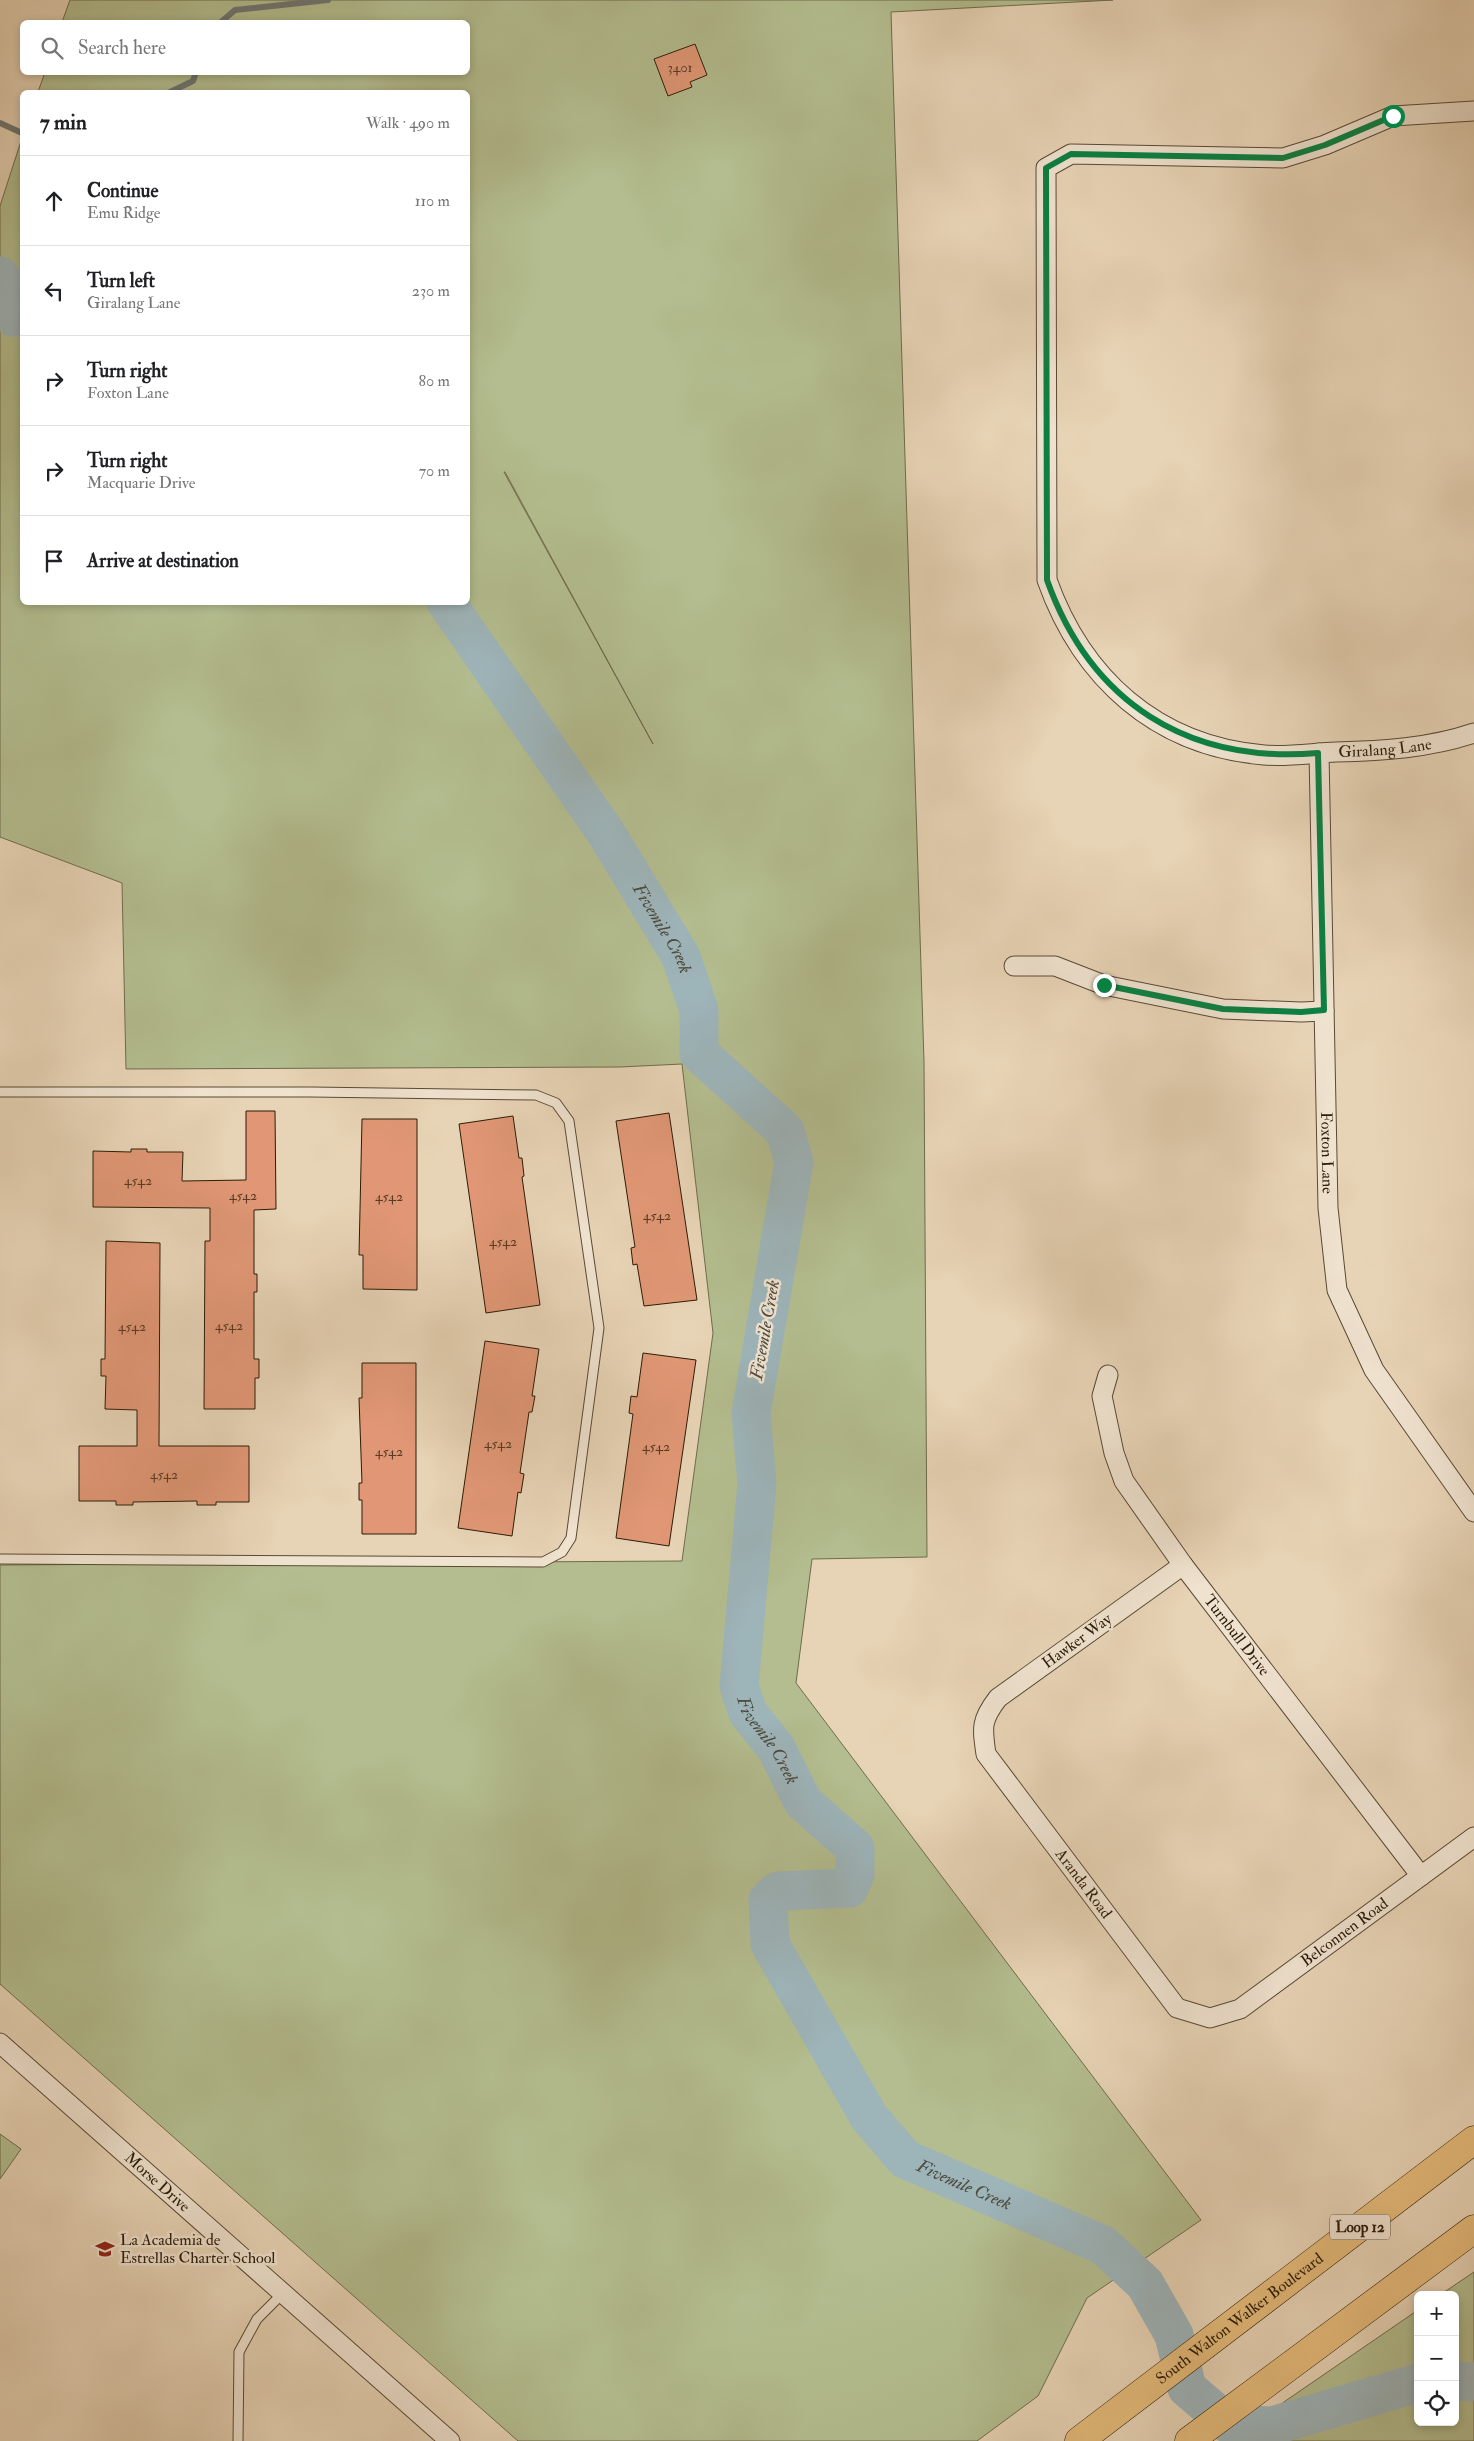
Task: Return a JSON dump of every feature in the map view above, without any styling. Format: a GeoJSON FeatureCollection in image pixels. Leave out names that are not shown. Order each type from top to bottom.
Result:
{"type":"FeatureCollection","features":[{"type":"Feature","properties":{"kind":"main road","name":"South Walton Walker Boulevard"},"geometry":{"type":"LineString","coordinates":[[1079,2441],[1474,2140]]}},
{"type":"Feature","properties":{"kind":"main road"},"geometry":{"type":"LineString","coordinates":[[1189,2441],[1474,2230]]}},
{"type":"Feature","properties":{"kind":"street","name":"Giralang Lane"},"geometry":{"type":"LineString","coordinates":[[1474,111],[1393,116],[1325,145],[1283,158],[1071,154],[1046,168],[1047,580],[1067,629],[1098,672],[1137,708],[1161,723],[1211,745],[1237,751],[1282,755],[1387,750],[1455,739],[1474,732]]}},
{"type":"Feature","properties":{"kind":"street","name":"Foxton Lane"},"geometry":{"type":"LineString","coordinates":[[1318,753],[1328,1208],[1337,1290],[1374,1370],[1470,1499]]}},
{"type":"Feature","properties":{"kind":"street"},"geometry":{"type":"LineString","coordinates":[[1014,966],[1055,966],[1104,985],[1223,1009],[1301,1012],[1324,1010]]}},
{"type":"Feature","properties":{"kind":"street","name":"Turnbull Drive"},"geometry":{"type":"LineString","coordinates":[[1108,1375],[1102,1396],[1114,1453],[1124,1481],[1184,1565],[1421,1876]]}},
{"type":"Feature","properties":{"kind":"street","name":"Hawker Way"},"geometry":{"type":"LineString","coordinates":[[982,1727],[987,1713],[998,1698],[1184,1565]]}},
{"type":"Feature","properties":{"kind":"street","name":"Aranda Road"},"geometry":{"type":"LineString","coordinates":[[982,1727],[986,1754],[1177,2008],[1210,2018]]}},
{"type":"Feature","properties":{"kind":"street","name":"Belconnen Road"},"geometry":{"type":"LineString","coordinates":[[1210,2018],[1240,2009],[1474,1837]]}},
{"type":"Feature","properties":{"kind":"street","name":"Morse Drive"},"geometry":{"type":"LineString","coordinates":[[0,2043],[450,2441]]}},
{"type":"Feature","properties":{"kind":"lane"},"geometry":{"type":"LineString","coordinates":[[0,1092],[311,1092],[536,1095],[556,1103],[569,1121],[599,1328],[571,1538],[562,1552],[543,1562],[0,1558]]}},
{"type":"Feature","properties":{"kind":"lane"},"geometry":{"type":"LineString","coordinates":[[238,2441],[239,2352],[257,2319],[282,2294]]}},
{"type":"Feature","properties":{"kind":"green space"},"geometry":{"type":"Polygon","coordinates":[[[70,0],[1113,0],[891,12],[924,1062],[927,1557],[812,1559],[796,1683],[1201,2220],[1087,2298],[1038,2396],[977,2441],[518,2441],[0,1984],[0,1565],[682,1561],[713,1333],[682,1064],[620,1067],[126,1069],[122,883],[0,837],[0,206],[20,144],[20,605],[470,605],[470,90],[39,90],[44,75],[470,75],[470,20],[63,20],[70,0]],[[504,472],[653,744],[505,472],[504,472]]]}},
{"type":"Feature","properties":{"kind":"green space"},"geometry":{"type":"Polygon","coordinates":[[[0,2134],[21,2149],[0,2179],[0,2134]]]}},
{"type":"Feature","properties":{"kind":"green space"},"geometry":{"type":"Polygon","coordinates":[[[1474,2272],[1474,2441],[1227,2441],[1414,2313],[1414,2426],[1459,2426],[1459,2291],[1446,2291],[1474,2272]]]}},
{"type":"Feature","properties":{"kind":"building"},"geometry":{"type":"Polygon","coordinates":[[[695,44],[707,75],[690,82],[692,87],[668,96],[654,59],[695,44]]]}},
{"type":"Feature","properties":{"kind":"building"},"geometry":{"type":"Polygon","coordinates":[[[246,1111],[275,1111],[276,1209],[254,1210],[254,1274],[257,1274],[257,1292],[254,1292],[254,1359],[259,1359],[259,1378],[255,1378],[255,1409],[204,1409],[205,1241],[210,1241],[210,1208],[93,1207],[93,1151],[131,1152],[131,1149],[147,1149],[147,1152],[183,1152],[182,1181],[246,1180],[246,1111]]]}},
{"type":"Feature","properties":{"kind":"building"},"geometry":{"type":"Polygon","coordinates":[[[669,1113],[697,1300],[644,1306],[637,1264],[633,1265],[631,1248],[635,1247],[616,1121],[669,1113]]]}},
{"type":"Feature","properties":{"kind":"building"},"geometry":{"type":"Polygon","coordinates":[[[513,1116],[519,1158],[522,1158],[524,1176],[522,1177],[540,1305],[486,1313],[459,1124],[513,1116]]]}},
{"type":"Feature","properties":{"kind":"building"},"geometry":{"type":"Polygon","coordinates":[[[362,1119],[417,1119],[417,1290],[363,1289],[363,1255],[359,1255],[362,1119]]]}},
{"type":"Feature","properties":{"kind":"building"},"geometry":{"type":"Polygon","coordinates":[[[106,1241],[160,1243],[159,1446],[249,1446],[249,1502],[216,1502],[216,1505],[197,1505],[197,1501],[133,1502],[133,1505],[116,1505],[116,1501],[79,1501],[79,1446],[137,1446],[137,1410],[105,1409],[106,1376],[101,1376],[101,1359],[105,1359],[106,1241]]]}},
{"type":"Feature","properties":{"kind":"building"},"geometry":{"type":"Polygon","coordinates":[[[485,1341],[539,1349],[532,1396],[535,1396],[532,1412],[529,1412],[520,1473],[524,1474],[521,1493],[518,1492],[512,1536],[458,1528],[485,1341]]]}},
{"type":"Feature","properties":{"kind":"building"},"geometry":{"type":"Polygon","coordinates":[[[643,1353],[696,1360],[669,1546],[616,1538],[633,1414],[629,1413],[631,1396],[637,1397],[643,1353]]]}},
{"type":"Feature","properties":{"kind":"building"},"geometry":{"type":"Polygon","coordinates":[[[362,1363],[416,1363],[416,1534],[362,1534],[362,1500],[359,1500],[359,1483],[362,1483],[359,1398],[362,1398],[362,1363]]]}},
{"type":"Feature","properties":{"kind":"waterway"},"geometry":{"type":"LineString","coordinates":[[223,20],[235,10],[328,0]]}},
{"type":"Feature","properties":{"kind":"waterway"},"geometry":{"type":"LineString","coordinates":[[174,90],[193,81],[195,75]]}},
{"type":"Feature","properties":{"kind":"waterway"},"geometry":{"type":"LineString","coordinates":[[0,123],[20,132]]}},
{"type":"Feature","properties":{"kind":"waterway","name":"Fivemile Creek"},"geometry":{"type":"LineString","coordinates":[[0,276],[13,317],[20,317]]}},
{"type":"Feature","properties":{"kind":"waterway","name":"Fivemile Creek"},"geometry":{"type":"LineString","coordinates":[[448,605],[606,833],[681,957],[699,1010],[699,1053],[785,1131],[794,1162],[751,1413],[757,1484],[739,1686],[748,1713],[776,1748],[803,1802],[855,1848],[855,1875],[849,1888],[778,1891],[768,1900],[770,1944],[869,2117],[905,2159],[1103,2245],[1145,2284],[1174,2335],[1187,2388],[1229,2424],[1272,2426],[1414,2384]]}},
{"type":"Feature","properties":{"kind":"waterway","name":"Fivemile Creek"},"geometry":{"type":"LineString","coordinates":[[1459,2381],[1474,2382]]}},
{"type":"Feature","properties":{"kind":"place","name":"La Academia de Estrellas Charter School"},"geometry":{"type":"Point","coordinates":[105,2249]}},
{"type":"Feature","properties":{"kind":"route"},"geometry":{"type":"LineString","coordinates":[[1104,985],[1223,1009],[1301,1012],[1324,1010],[1318,753],[1264,755],[1211,745],[1185,736],[1137,708],[1117,692],[1081,652],[1067,629],[1047,580],[1046,168],[1071,154],[1283,158],[1325,145],[1393,116]]}}]}
